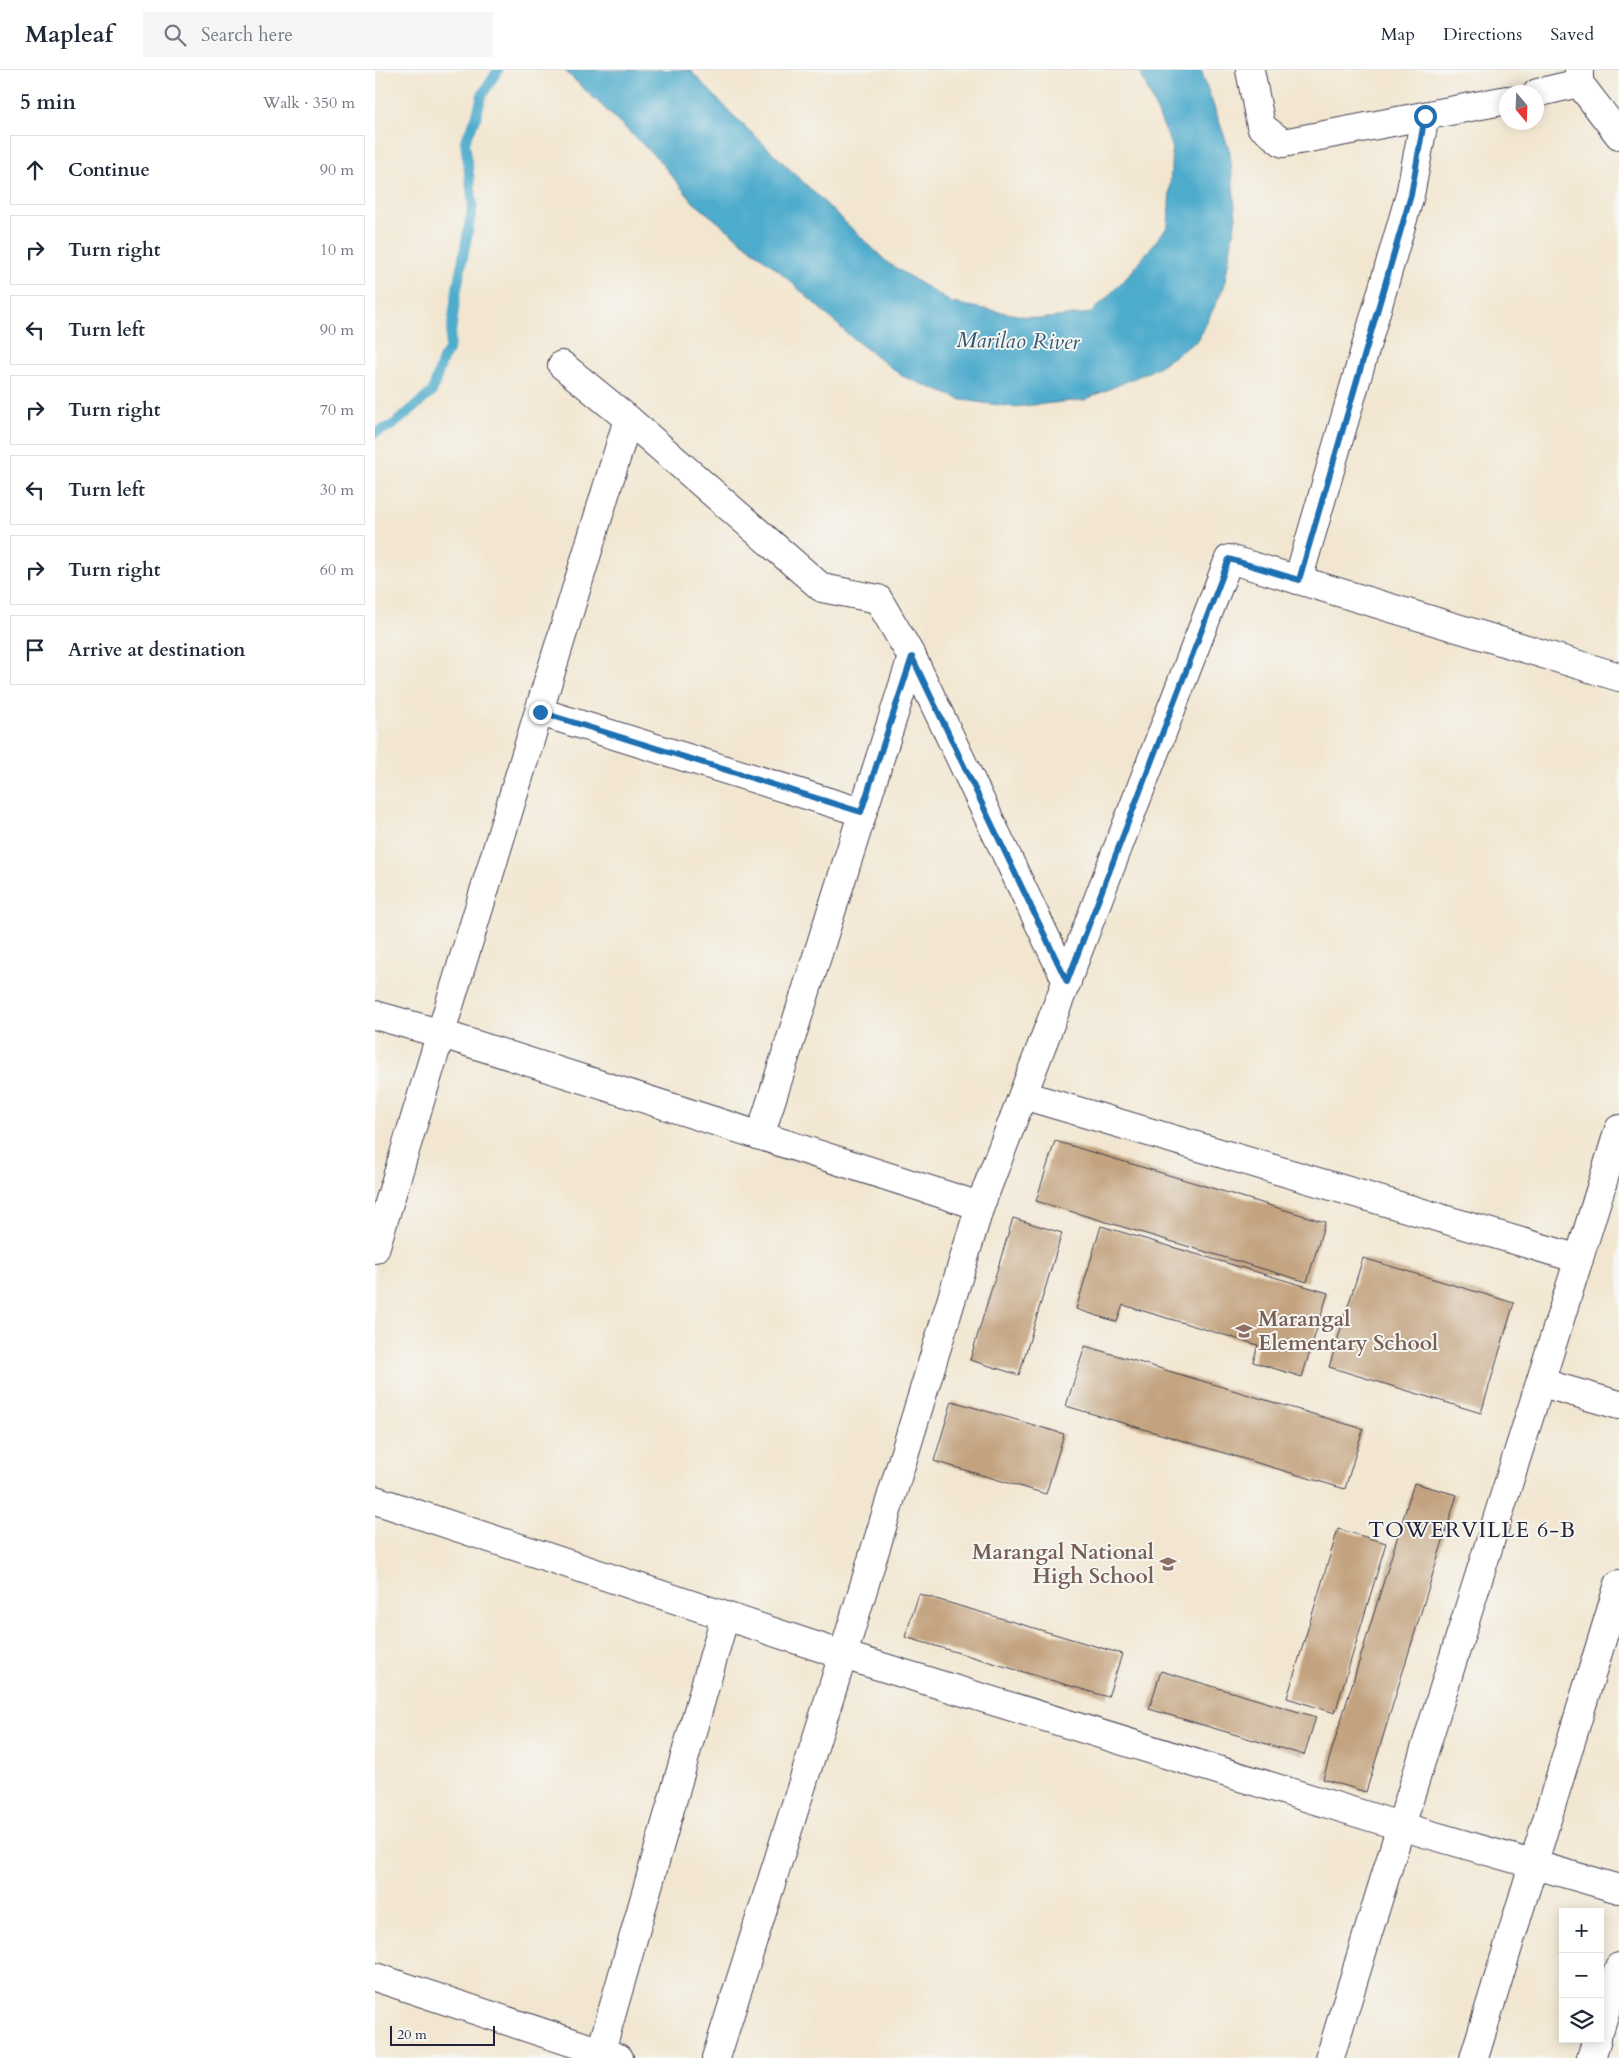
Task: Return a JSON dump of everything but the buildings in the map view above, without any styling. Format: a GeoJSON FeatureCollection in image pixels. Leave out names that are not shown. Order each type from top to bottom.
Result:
{"type":"FeatureCollection","features":[{"type":"Feature","properties":{"kind":"street"},"geometry":{"type":"LineString","coordinates":[[1250,70],[1261,126],[1283,143],[1499,102]]}},
{"type":"Feature","properties":{"kind":"street"},"geometry":{"type":"LineString","coordinates":[[1544,90],[1579,76],[1619,135]]}},
{"type":"Feature","properties":{"kind":"street"},"geometry":{"type":"LineString","coordinates":[[1299,580],[1411,195],[1425,116]]}},
{"type":"Feature","properties":{"kind":"street"},"geometry":{"type":"LineString","coordinates":[[562,365],[628,419],[822,588],[878,599],[912,657],[1067,982]]}},
{"type":"Feature","properties":{"kind":"street"},"geometry":{"type":"LineString","coordinates":[[375,1249],[628,419]]}},
{"type":"Feature","properties":{"kind":"street"},"geometry":{"type":"LineString","coordinates":[[716,2058],[843,1655],[980,1206],[1229,559],[1618,673]]}},
{"type":"Feature","properties":{"kind":"street"},"geometry":{"type":"LineString","coordinates":[[760,1136],[861,812],[912,657]]}},
{"type":"Feature","properties":{"kind":"street"},"geometry":{"type":"LineString","coordinates":[[540,712],[861,812]]}},
{"type":"Feature","properties":{"kind":"street"},"geometry":{"type":"LineString","coordinates":[[375,1016],[442,1034],[980,1206]]}},
{"type":"Feature","properties":{"kind":"street"},"geometry":{"type":"LineString","coordinates":[[1023,1095],[1579,1259]]}},
{"type":"Feature","properties":{"kind":"street"},"geometry":{"type":"LineString","coordinates":[[1330,2058],[1400,1826],[1542,1382],[1619,1129]]}},
{"type":"Feature","properties":{"kind":"street"},"geometry":{"type":"LineString","coordinates":[[1542,1382],[1619,1405]]}},
{"type":"Feature","properties":{"kind":"street"},"geometry":{"type":"LineString","coordinates":[[375,1500],[843,1655],[1400,1826],[1619,1890]]}},
{"type":"Feature","properties":{"kind":"street"},"geometry":{"type":"LineString","coordinates":[[1474,2058],[1619,1584]]}},
{"type":"Feature","properties":{"kind":"street"},"geometry":{"type":"LineString","coordinates":[[375,1977],[606,2056],[725,1616]]}},
{"type":"Feature","properties":{"kind":"street"},"geometry":{"type":"LineString","coordinates":[[1604,2015],[1619,1967]]}},
{"type":"Feature","properties":{"kind":"street"},"geometry":{"type":"LineString","coordinates":[[1591,2058],[1596,2043]]}},
{"type":"Feature","properties":{"kind":"water","name":"Marilao River"},"geometry":{"type":"Polygon","coordinates":[[[564,70],[690,70],[733,115],[888,263],[952,303],[1039,319],[1091,313],[1129,275],[1168,226],[1172,146],[1139,70],[1201,70],[1230,152],[1236,217],[1224,287],[1198,340],[1155,369],[1084,400],[1013,407],[962,400],[902,376],[851,337],[779,271],[693,202],[658,159],[564,70]]]}},
{"type":"Feature","properties":{"kind":"waterway"},"geometry":{"type":"LineString","coordinates":[[375,433],[393,425],[432,392],[443,359],[449,350],[456,294],[473,205],[465,141],[476,118],[482,95],[498,70]]}},
{"type":"Feature","properties":{"kind":"place","name":"Marangal Elementary School"},"geometry":{"type":"Point","coordinates":[1244,1331]}},
{"type":"Feature","properties":{"kind":"place","name":"Marangal National High School"},"geometry":{"type":"Point","coordinates":[1168,1564]}},
{"type":"Feature","properties":{"kind":"district","name":"TOWERVILLE 6-B"},"geometry":{"type":"Point","coordinates":[1472,1529]}},
{"type":"Feature","properties":{"kind":"route"},"geometry":{"type":"LineString","coordinates":[[540,712],[861,812],[912,657],[1067,982],[1229,559],[1299,580],[1411,195],[1425,116]]}}]}
